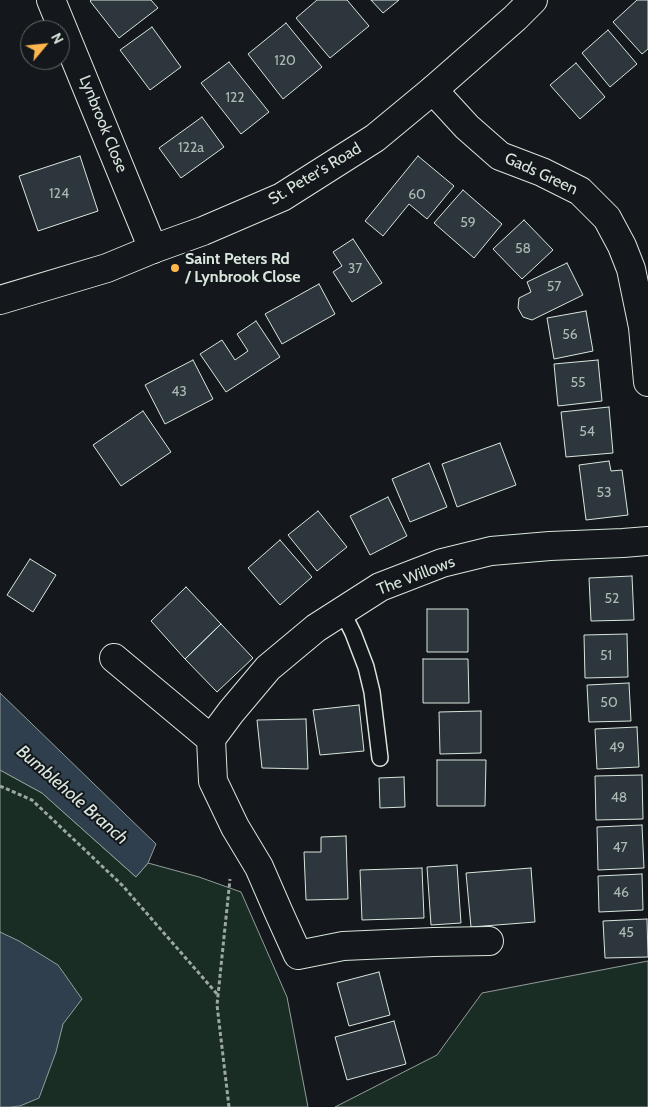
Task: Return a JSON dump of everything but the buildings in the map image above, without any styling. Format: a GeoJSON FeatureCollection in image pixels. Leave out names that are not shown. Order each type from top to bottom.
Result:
{"type":"FeatureCollection","features":[{"type":"Feature","properties":{"kind":"street","name":"Lynbrook Close"},"geometry":{"type":"LineString","coordinates":[[51,0],[153,249]]}},
{"type":"Feature","properties":{"kind":"street","name":"St. Peter's Road"},"geometry":{"type":"LineString","coordinates":[[1,298],[107,268],[282,197],[374,138],[434,90],[533,0]]}},
{"type":"Feature","properties":{"kind":"street","name":"Gads Green"},"geometry":{"type":"LineString","coordinates":[[434,90],[467,127],[500,156],[542,172],[580,191],[607,218],[622,246],[640,269],[648,382]]}},
{"type":"Feature","properties":{"kind":"street","name":"The Willows"},"geometry":{"type":"LineString","coordinates":[[211,739],[268,668],[316,628],[380,587],[442,563],[491,551],[648,540]]}},
{"type":"Feature","properties":{"kind":"street"},"geometry":{"type":"LineString","coordinates":[[114,658],[211,739],[213,782],[235,827],[259,867],[298,955],[343,946],[489,941]]}},
{"type":"Feature","properties":{"kind":"lane"},"geometry":{"type":"LineString","coordinates":[[342,611],[366,667],[372,692],[380,758]]}},
{"type":"Feature","properties":{"kind":"path"},"geometry":{"type":"LineString","coordinates":[[0,786],[32,800],[122,885],[218,996]]}},
{"type":"Feature","properties":{"kind":"path"},"geometry":{"type":"LineString","coordinates":[[229,1107],[217,1005],[230,877]]}},
{"type":"Feature","properties":{"kind":"green space"},"geometry":{"type":"Polygon","coordinates":[[[0,770],[42,793],[136,877],[148,863],[199,877],[241,892],[287,997],[308,1107],[0,1107],[0,770]]]}},
{"type":"Feature","properties":{"kind":"green space"},"geometry":{"type":"Polygon","coordinates":[[[648,961],[648,1107],[335,1107],[437,1055],[482,993],[648,961]]]}},
{"type":"Feature","properties":{"kind":"water","name":"Bumblehole Branch"},"geometry":{"type":"Polygon","coordinates":[[[0,693],[156,844],[148,863],[136,877],[42,793],[0,770],[0,693]]]}},
{"type":"Feature","properties":{"kind":"water"},"geometry":{"type":"Polygon","coordinates":[[[0,932],[19,941],[58,965],[82,999],[63,1024],[56,1052],[39,1098],[20,1106],[10,1107],[0,1107],[0,932]]]}},
{"type":"Feature","properties":{"kind":"place","name":"Saint Peters Rd / Lynbrook Close"},"geometry":{"type":"Point","coordinates":[175,268]}}]}
